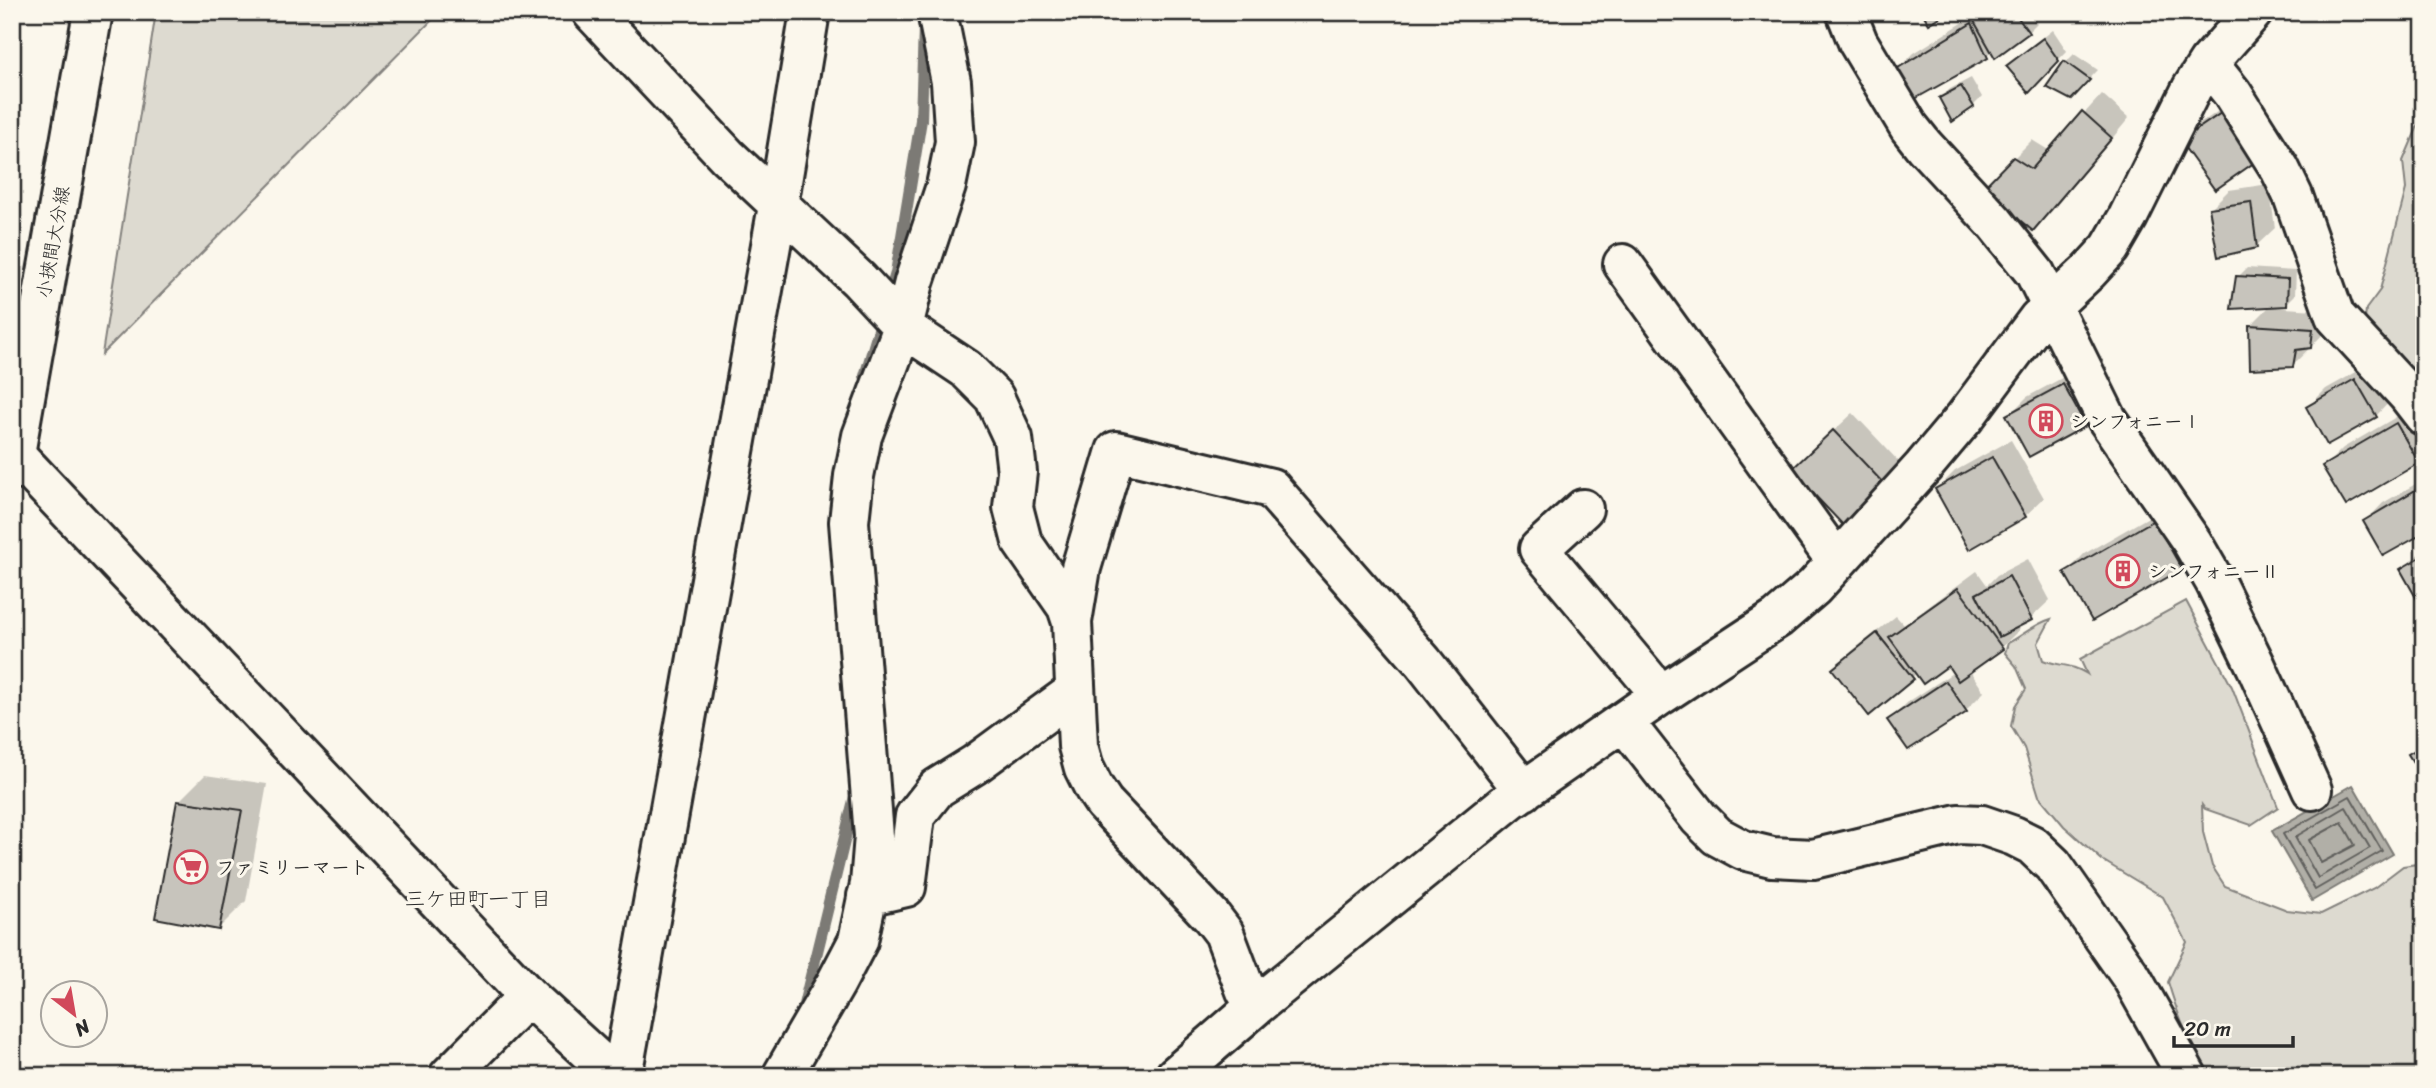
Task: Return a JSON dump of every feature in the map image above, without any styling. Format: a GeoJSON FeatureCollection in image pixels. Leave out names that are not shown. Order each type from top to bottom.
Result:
{"type":"FeatureCollection","features":[{"type":"Feature","properties":{"kind":"street","name":"小挾間大分線"},"geometry":{"type":"LineString","coordinates":[[13,459],[93,12]]}},
{"type":"Feature","properties":{"kind":"street"},"geometry":{"type":"LineString","coordinates":[[592,12],[718,147],[859,280],[903,327],[966,369],[994,397],[1013,438],[1017,472],[1013,507],[1022,542],[1067,607],[1072,622]]}},
{"type":"Feature","properties":{"kind":"street"},"geometry":{"type":"LineString","coordinates":[[622,1076],[778,206],[810,12]]}},
{"type":"Feature","properties":{"kind":"street"},"geometry":{"type":"LineString","coordinates":[[782,1076],[858,941],[867,896],[874,836],[849,522],[862,436],[903,327],[914,282],[946,186],[955,142],[951,82],[936,12]]}},
{"type":"Feature","properties":{"kind":"street"},"geometry":{"type":"LineString","coordinates":[[1846,12],[1858,42],[1909,127],[2025,258],[2107,419],[2192,542],[2214,582],[2256,666],[2312,790]]}},
{"type":"Feature","properties":{"kind":"street"},"geometry":{"type":"LineString","coordinates":[[1175,1076],[1257,1005],[1524,791],[1661,695],[1778,618],[1814,587],[1923,467],[2051,305],[2088,272],[2120,232],[2192,88],[2208,63],[2253,12]]}},
{"type":"Feature","properties":{"kind":"street"},"geometry":{"type":"LineString","coordinates":[[2208,63],[2232,93],[2280,169],[2293,196],[2335,316],[2424,416]]}},
{"type":"Feature","properties":{"kind":"street"},"geometry":{"type":"LineString","coordinates":[[1623,264],[1837,562]]}},
{"type":"Feature","properties":{"kind":"street"},"geometry":{"type":"LineString","coordinates":[[1257,1005],[1246,991],[1232,950],[1218,925],[1104,803],[1084,768],[1078,746],[1072,622],[1081,568],[1116,451],[1272,488],[1423,662],[1524,791]]}},
{"type":"Feature","properties":{"kind":"street"},"geometry":{"type":"LineString","coordinates":[[13,459],[528,996],[615,1076]]}},
{"type":"Feature","properties":{"kind":"street"},"geometry":{"type":"LineString","coordinates":[[1583,509],[1539,549],[1661,695]]}},
{"type":"Feature","properties":{"kind":"street"},"geometry":{"type":"LineString","coordinates":[[867,896],[906,887],[915,816],[937,788],[974,765],[1075,691]]}},
{"type":"Feature","properties":{"kind":"street"},"geometry":{"type":"LineString","coordinates":[[1624,722],[1699,818],[1717,836],[1743,850],[1772,857],[1813,859],[1958,824],[1982,825],[2032,845],[2053,864],[2115,951],[2187,1076]]}},
{"type":"Feature","properties":{"kind":"street"},"geometry":{"type":"LineString","coordinates":[[449,1076],[528,996]]}},
{"type":"Feature","properties":{"kind":"shaded area"},"geometry":{"type":"Polygon","coordinates":[[[156,12],[440,12],[102,354],[156,12]]]}},
{"type":"Feature","properties":{"kind":"shaded area"},"geometry":{"type":"Polygon","coordinates":[[[2424,116],[2424,405],[2365,320],[2366,309],[2380,290],[2406,189],[2403,161],[2424,116]]]}},
{"type":"Feature","properties":{"kind":"shaded area"},"geometry":{"type":"Polygon","coordinates":[[[2186,601],[2232,687],[2278,807],[2251,825],[2205,809],[2202,805],[2203,832],[2212,866],[2225,886],[2287,910],[2321,914],[2374,888],[2403,866],[2424,863],[2424,1076],[2210,1076],[2191,1044],[2168,982],[2187,942],[2163,897],[2102,860],[2064,826],[2039,796],[2024,748],[2011,726],[2015,706],[2026,689],[2016,666],[2005,653],[2008,643],[2051,619],[2038,643],[2043,660],[2076,668],[2087,674],[2080,659],[2186,601]]]}},
{"type":"Feature","properties":{"kind":"water"},"geometry":{"type":"Polygon","coordinates":[[[2353,785],[2393,854],[2312,901],[2272,831],[2353,785]]]}},
{"type":"Feature","properties":{"kind":"building"},"geometry":{"type":"Polygon","coordinates":[[[1922,12],[1948,12],[1929,24],[1922,12]]]}},
{"type":"Feature","properties":{"kind":"building"},"geometry":{"type":"Polygon","coordinates":[[[1987,12],[2014,12],[2029,33],[1995,58],[1974,21],[1987,12]]]}},
{"type":"Feature","properties":{"kind":"building"},"geometry":{"type":"Polygon","coordinates":[[[1972,23],[1988,58],[1913,100],[1893,71],[1972,23]]]}},
{"type":"Feature","properties":{"kind":"building"},"geometry":{"type":"Polygon","coordinates":[[[2043,38],[2059,61],[2029,93],[2006,66],[2043,38]]]}},
{"type":"Feature","properties":{"kind":"building"},"geometry":{"type":"Polygon","coordinates":[[[2064,61],[2090,80],[2071,100],[2046,87],[2064,61]]]}},
{"type":"Feature","properties":{"kind":"building"},"geometry":{"type":"Polygon","coordinates":[[[1961,86],[1974,107],[1952,122],[1939,98],[1961,86]]]}},
{"type":"Feature","properties":{"kind":"building"},"geometry":{"type":"Polygon","coordinates":[[[2082,111],[2112,138],[2033,231],[1982,189],[2013,157],[2032,169],[2082,111]]]}},
{"type":"Feature","properties":{"kind":"building"},"geometry":{"type":"Polygon","coordinates":[[[2224,111],[2258,160],[2215,190],[2180,141],[2224,111]]]}},
{"type":"Feature","properties":{"kind":"building"},"geometry":{"type":"Polygon","coordinates":[[[2251,202],[2257,248],[2218,257],[2209,208],[2251,202]]]}},
{"type":"Feature","properties":{"kind":"building"},"geometry":{"type":"Polygon","coordinates":[[[2236,276],[2288,279],[2287,306],[2231,309],[2236,276]]]}},
{"type":"Feature","properties":{"kind":"building"},"geometry":{"type":"Polygon","coordinates":[[[2249,325],[2313,329],[2311,348],[2296,350],[2293,367],[2250,369],[2249,325]]]}},
{"type":"Feature","properties":{"kind":"building"},"geometry":{"type":"Polygon","coordinates":[[[2355,379],[2377,417],[2327,445],[2306,407],[2355,379]]]}},
{"type":"Feature","properties":{"kind":"building","name":"シンフォニーⅠ"},"geometry":{"type":"Polygon","coordinates":[[[2063,384],[2086,426],[2029,457],[2006,415],[2063,384]]]}},
{"type":"Feature","properties":{"kind":"building"},"geometry":{"type":"Polygon","coordinates":[[[2396,423],[2419,463],[2346,506],[2322,466],[2396,423]]]}},
{"type":"Feature","properties":{"kind":"building"},"geometry":{"type":"Polygon","coordinates":[[[1833,430],[1886,486],[1844,526],[1791,470],[1833,430]]]}},
{"type":"Feature","properties":{"kind":"building"},"geometry":{"type":"Polygon","coordinates":[[[1992,457],[2026,517],[1969,550],[1935,489],[1992,457]]]}},
{"type":"Feature","properties":{"kind":"building"},"geometry":{"type":"Polygon","coordinates":[[[2424,485],[2424,533],[2383,556],[2363,521],[2424,485]]]}},
{"type":"Feature","properties":{"kind":"building","name":"シンフォニーⅡ"},"geometry":{"type":"Polygon","coordinates":[[[2154,520],[2182,569],[2092,621],[2064,572],[2154,520]]]}},
{"type":"Feature","properties":{"kind":"building"},"geometry":{"type":"Polygon","coordinates":[[[2424,555],[2424,610],[2423,610],[2400,569],[2424,555]]]}},
{"type":"Feature","properties":{"kind":"building"},"geometry":{"type":"Polygon","coordinates":[[[2009,576],[2032,620],[1999,637],[1976,594],[2009,576]]]}},
{"type":"Feature","properties":{"kind":"building"},"geometry":{"type":"Polygon","coordinates":[[[1958,588],[2003,649],[1958,681],[1948,666],[1923,684],[1889,637],[1958,588]]]}},
{"type":"Feature","properties":{"kind":"building"},"geometry":{"type":"Polygon","coordinates":[[[1877,633],[1914,679],[1869,716],[1832,669],[1877,633]]]}},
{"type":"Feature","properties":{"kind":"building"},"geometry":{"type":"Polygon","coordinates":[[[1946,681],[1967,712],[1908,750],[1887,720],[1946,681]]]}},
{"type":"Feature","properties":{"kind":"building"},"geometry":{"type":"Polygon","coordinates":[[[2424,745],[2424,780],[2408,754],[2424,745]]]}},
{"type":"Feature","properties":{"kind":"building"},"geometry":{"type":"Polygon","coordinates":[[[177,801],[242,810],[219,930],[155,918],[177,801]]]}},
{"type":"Feature","properties":{"kind":"waterway"},"geometry":{"type":"LineString","coordinates":[[865,376],[896,273],[921,120],[924,27]]}},
{"type":"Feature","properties":{"kind":"waterway"},"geometry":{"type":"LineString","coordinates":[[802,1013],[856,792]]}},
{"type":"Feature","properties":{"kind":"place","name":"シンフォニーⅠ"},"geometry":{"type":"Point","coordinates":[2046,421]}},
{"type":"Feature","properties":{"kind":"place","name":"シンフォニーⅡ"},"geometry":{"type":"Point","coordinates":[2123,571]}},
{"type":"Feature","properties":{"kind":"place","name":"ファミリーマート"},"geometry":{"type":"Point","coordinates":[191,867]}},
{"type":"Feature","properties":{"kind":"district","name":"三ケ田町一丁目"},"geometry":{"type":"Point","coordinates":[478,899]}}]}
